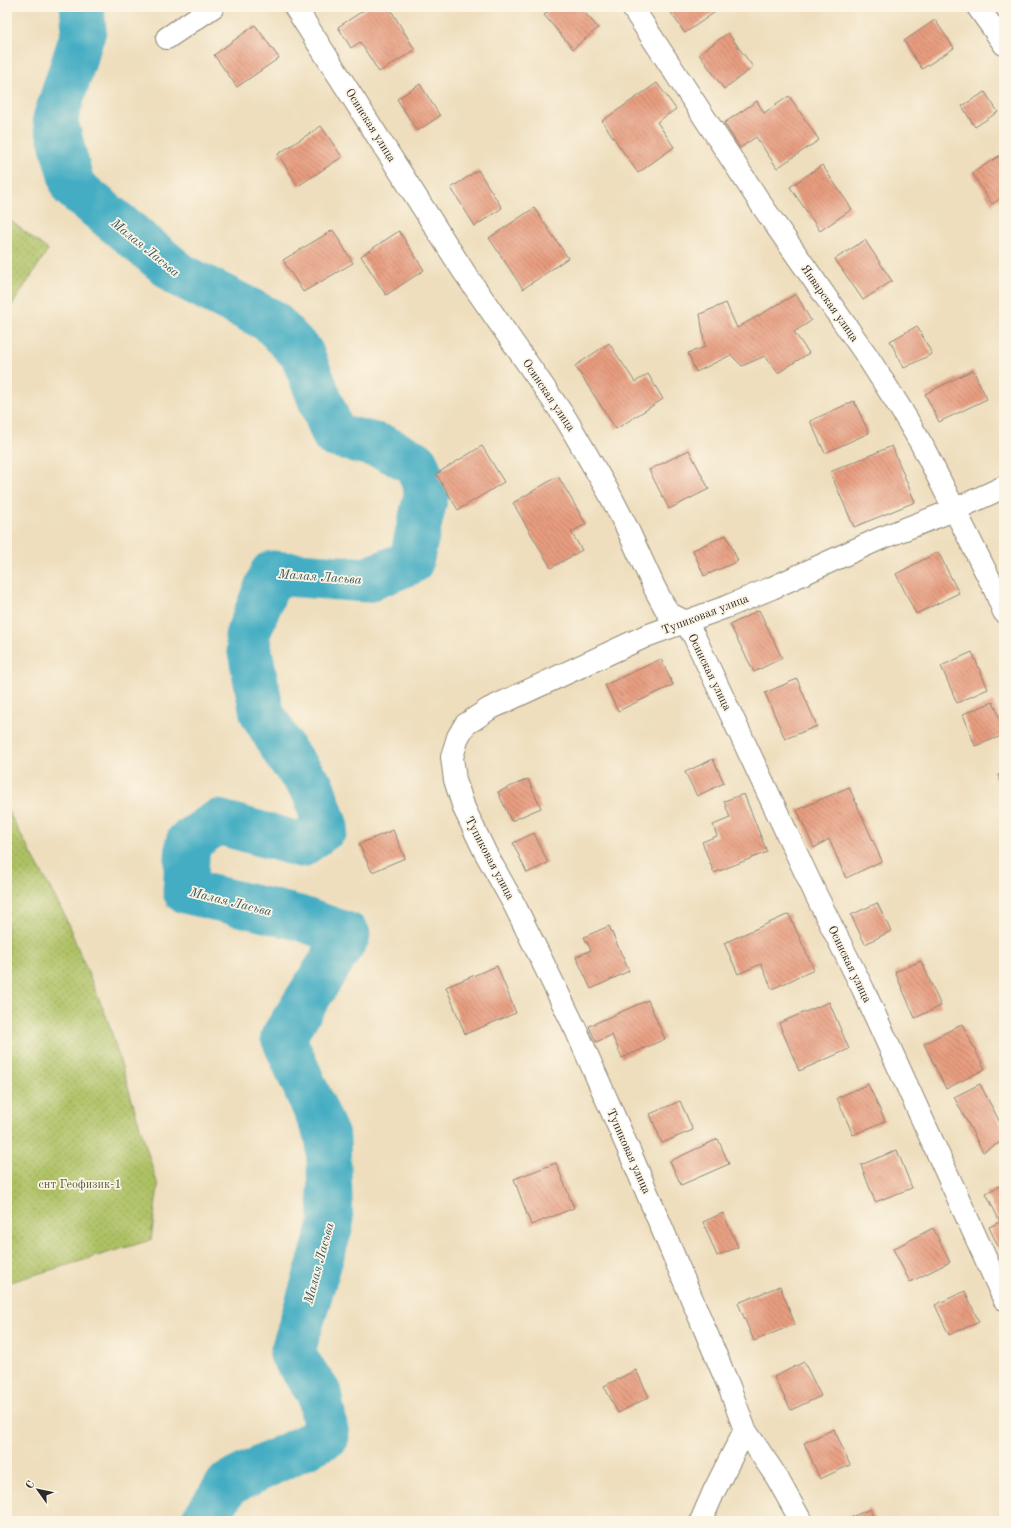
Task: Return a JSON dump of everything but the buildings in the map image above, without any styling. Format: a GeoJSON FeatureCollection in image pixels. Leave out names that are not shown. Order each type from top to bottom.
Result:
{"type":"FeatureCollection","features":[{"type":"Feature","properties":{"kind":"street"},"geometry":{"type":"LineString","coordinates":[[166,38],[213,7]]}},
{"type":"Feature","properties":{"kind":"street","name":"Осинская улица"},"geometry":{"type":"LineString","coordinates":[[295,7],[464,272],[566,419],[620,514],[655,589],[668,613],[684,621],[694,636],[817,897],[863,989],[1004,1299]]}},
{"type":"Feature","properties":{"kind":"street","name":"Январская улица"},"geometry":{"type":"LineString","coordinates":[[632,7],[898,404],[922,446],[995,590],[1004,612]]}},
{"type":"Feature","properties":{"kind":"street"},"geometry":{"type":"LineString","coordinates":[[978,7],[1004,44]]}},
{"type":"Feature","properties":{"kind":"street","name":"Тупиковая улица"},"geometry":{"type":"LineString","coordinates":[[801,1521],[776,1476],[745,1430],[730,1389],[637,1168],[577,1032],[515,906],[485,852],[464,808],[455,780],[452,757],[458,737],[465,725],[489,709],[633,642],[772,588],[879,539],[954,510],[1004,487]]}},
{"type":"Feature","properties":{"kind":"street"},"geometry":{"type":"LineString","coordinates":[[701,1521],[745,1430]]}},
{"type":"Feature","properties":{"kind":"green space"},"geometry":{"type":"Polygon","coordinates":[[[7,218],[48,250],[7,313],[7,218]]]}},
{"type":"Feature","properties":{"kind":"green space","name":"снт Геофизик-1"},"geometry":{"type":"Polygon","coordinates":[[[7,809],[63,912],[108,1021],[158,1186],[151,1240],[7,1283],[7,809]]]}},
{"type":"Feature","properties":{"kind":"waterway","name":"Малая Ласьва"},"geometry":{"type":"LineString","coordinates":[[82,7],[84,30],[55,119],[73,187],[180,275],[271,321],[302,354],[334,435],[383,447],[416,463],[427,491],[411,562],[366,580],[272,573],[247,636],[262,713],[286,754],[313,789],[326,827],[301,845],[218,822],[188,842],[185,891],[299,918],[348,935],[283,1037],[328,1139],[331,1225],[292,1354],[319,1393],[327,1436],[228,1484],[203,1521]]}}]}
